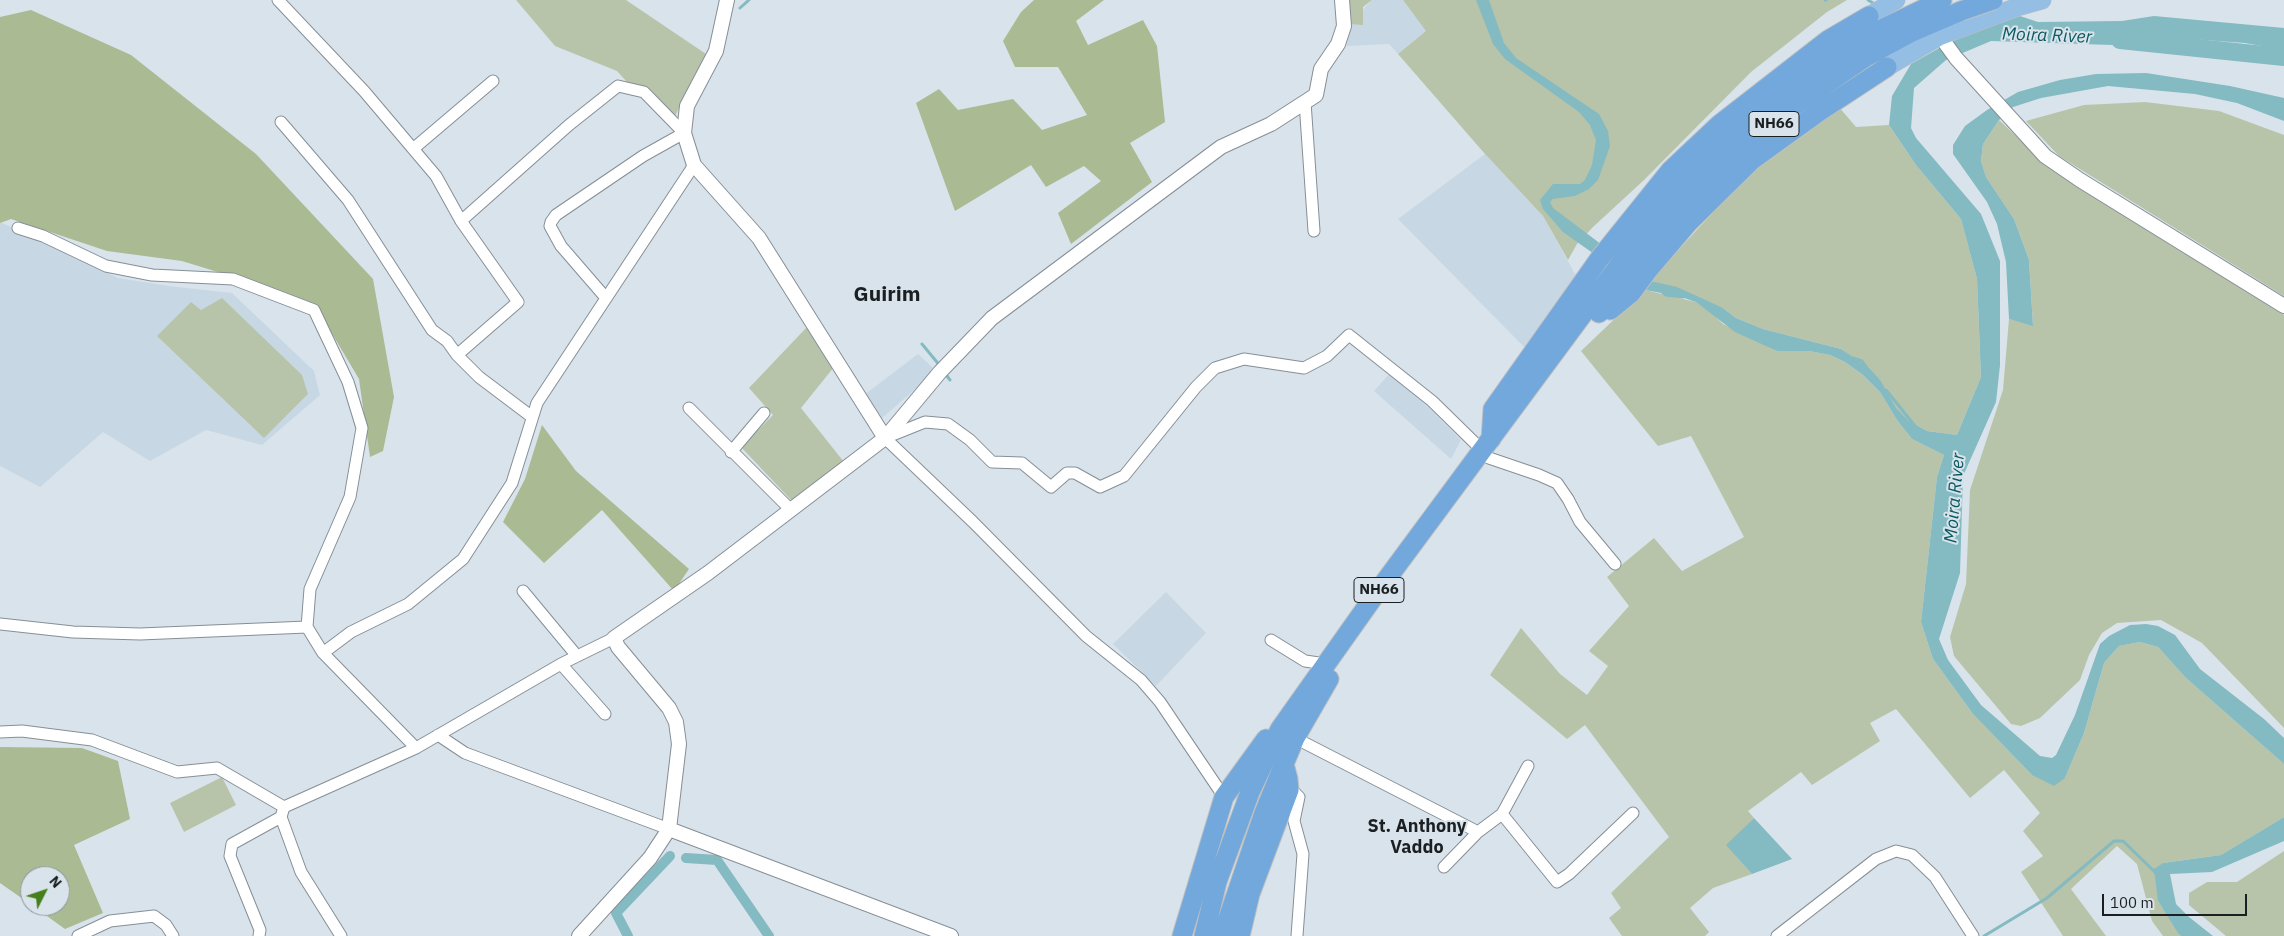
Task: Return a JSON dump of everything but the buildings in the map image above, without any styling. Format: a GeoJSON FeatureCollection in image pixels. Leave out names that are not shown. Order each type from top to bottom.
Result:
{"type":"FeatureCollection","features":[{"type":"Feature","properties":{"kind":"highway","name":"NH66"},"geometry":{"type":"LineString","coordinates":[[1204,936],[1217,882],[1250,792],[1288,734],[1325,684],[1488,449],[1660,210],[1710,156],[1784,90],[1863,38],[1942,0]]}},
{"type":"Feature","properties":{"kind":"highway","name":"NH66"},"geometry":{"type":"LineString","coordinates":[[1222,936],[1264,813],[1284,764],[1288,734],[1326,664],[1488,449],[1685,206],[1720,169],[1794,106],[1866,57],[1912,32],[1961,11],[1994,5]]}},
{"type":"Feature","properties":{"kind":"highway"},"geometry":{"type":"LineString","coordinates":[[1488,449],[1493,409],[1600,258],[1670,171],[1720,124],[1828,40],[1869,16]]}},
{"type":"Feature","properties":{"kind":"highway"},"geometry":{"type":"LineString","coordinates":[[1588,327],[1631,294],[1648,270],[1688,222],[1752,160],[1820,111],[1887,67]]}},
{"type":"Feature","properties":{"kind":"highway"},"geometry":{"type":"LineString","coordinates":[[1182,936],[1224,798],[1266,738],[1288,734]]}},
{"type":"Feature","properties":{"kind":"highway"},"geometry":{"type":"LineString","coordinates":[[1240,936],[1250,894],[1289,787],[1284,764]]}},
{"type":"Feature","properties":{"kind":"main road"},"geometry":{"type":"LineString","coordinates":[[1887,67],[1913,52],[1942,40],[1994,5],[2017,7],[2042,0]]}},
{"type":"Feature","properties":{"kind":"main road"},"geometry":{"type":"LineString","coordinates":[[1869,16],[1892,2]]}},
{"type":"Feature","properties":{"kind":"street"},"geometry":{"type":"LineString","coordinates":[[278,0],[364,91],[436,176],[461,221],[518,302],[457,355]]}},
{"type":"Feature","properties":{"kind":"street"},"geometry":{"type":"LineString","coordinates":[[727,0],[716,51],[687,106],[684,133],[694,165],[760,238],[885,438],[973,522],[1086,636],[1141,680],[1160,702],[1224,798]]}},
{"type":"Feature","properties":{"kind":"street"},"geometry":{"type":"LineString","coordinates":[[259,936],[260,930],[230,856],[232,844],[283,812],[416,748],[561,664],[614,638],[708,573],[791,510],[885,438],[940,372],[992,318],[1221,148],[1271,124],[1316,96],[1321,69],[1338,44],[1344,26],[1342,0]]}},
{"type":"Feature","properties":{"kind":"street"},"geometry":{"type":"LineString","coordinates":[[1942,40],[2045,156],[2080,180],[2284,306]]}},
{"type":"Feature","properties":{"kind":"street"},"geometry":{"type":"LineString","coordinates":[[413,149],[493,81]]}},
{"type":"Feature","properties":{"kind":"street"},"geometry":{"type":"LineString","coordinates":[[461,221],[569,126],[618,86],[644,92],[684,133]]}},
{"type":"Feature","properties":{"kind":"street"},"geometry":{"type":"LineString","coordinates":[[1305,102],[1314,231]]}},
{"type":"Feature","properties":{"kind":"street"},"geometry":{"type":"LineString","coordinates":[[281,122],[348,200],[432,330],[447,341],[457,355],[479,377],[532,417]]}},
{"type":"Feature","properties":{"kind":"street"},"geometry":{"type":"LineString","coordinates":[[606,298],[561,246],[550,226],[551,222],[556,215],[643,156],[684,133]]}},
{"type":"Feature","properties":{"kind":"street"},"geometry":{"type":"LineString","coordinates":[[323,652],[351,632],[408,604],[463,559],[512,483],[537,402],[694,165]]}},
{"type":"Feature","properties":{"kind":"street"},"geometry":{"type":"LineString","coordinates":[[18,228],[43,236],[106,266],[152,275],[233,279],[314,310],[348,382],[362,428],[350,497],[310,590],[307,627],[323,652],[416,748]]}},
{"type":"Feature","properties":{"kind":"street"},"geometry":{"type":"LineString","coordinates":[[885,438],[925,422],[948,424],[970,440],[992,462],[1022,464],[1051,487],[1067,473],[1075,474],[1100,487],[1124,476],[1196,387],[1216,368],[1244,359],[1304,368],[1327,356],[1349,334],[1488,449],[1557,484],[1568,499],[1580,522],[1615,564]]}},
{"type":"Feature","properties":{"kind":"street"},"geometry":{"type":"LineString","coordinates":[[689,408],[791,510]]}},
{"type":"Feature","properties":{"kind":"street"},"geometry":{"type":"LineString","coordinates":[[731,452],[764,413]]}},
{"type":"Feature","properties":{"kind":"street"},"geometry":{"type":"LineString","coordinates":[[523,591],[577,656]]}},
{"type":"Feature","properties":{"kind":"street"},"geometry":{"type":"LineString","coordinates":[[0,624],[73,632],[140,634],[307,627]]}},
{"type":"Feature","properties":{"kind":"street"},"geometry":{"type":"LineString","coordinates":[[578,936],[650,858],[669,829],[679,744],[676,722],[669,708],[618,647],[614,638]]}},
{"type":"Feature","properties":{"kind":"street"},"geometry":{"type":"LineString","coordinates":[[1271,640],[1305,661],[1326,664]]}},
{"type":"Feature","properties":{"kind":"street"},"geometry":{"type":"LineString","coordinates":[[561,664],[604,714]]}},
{"type":"Feature","properties":{"kind":"street"},"geometry":{"type":"LineString","coordinates":[[0,732],[22,731],[92,740],[178,772],[218,768],[283,812],[301,872],[341,936]]}},
{"type":"Feature","properties":{"kind":"street"},"geometry":{"type":"LineString","coordinates":[[1288,734],[1478,832]]}},
{"type":"Feature","properties":{"kind":"street"},"geometry":{"type":"LineString","coordinates":[[438,735],[465,752],[951,936]]}},
{"type":"Feature","properties":{"kind":"street"},"geometry":{"type":"LineString","coordinates":[[1444,867],[1478,832],[1502,814],[1528,766]]}},
{"type":"Feature","properties":{"kind":"street"},"geometry":{"type":"LineString","coordinates":[[1289,787],[1299,797],[1294,821],[1303,854],[1297,936]]}},
{"type":"Feature","properties":{"kind":"street"},"geometry":{"type":"LineString","coordinates":[[1502,814],[1558,882],[1569,874],[1633,813]]}},
{"type":"Feature","properties":{"kind":"street"},"geometry":{"type":"LineString","coordinates":[[1777,936],[1876,859],[1896,851],[1912,854],[1935,877],[1973,936]]}},
{"type":"Feature","properties":{"kind":"street"},"geometry":{"type":"LineString","coordinates":[[78,936],[110,922],[154,916],[166,925],[173,936]]}},
{"type":"Feature","properties":{"kind":"shaded area"},"geometry":{"type":"Polygon","coordinates":[[[1372,0],[1403,0],[1427,31],[1398,54],[1389,44],[1347,46],[1349,24],[1372,0]]]}},
{"type":"Feature","properties":{"kind":"shaded area"},"geometry":{"type":"Polygon","coordinates":[[[1485,154],[1543,216],[1580,283],[1529,352],[1398,219],[1485,154]]]}},
{"type":"Feature","properties":{"kind":"shaded area"},"geometry":{"type":"Polygon","coordinates":[[[0,222],[118,278],[232,293],[314,371],[320,395],[262,445],[206,430],[150,461],[103,432],[40,487],[0,466],[0,222]]]}},
{"type":"Feature","properties":{"kind":"shaded area"},"geometry":{"type":"Polygon","coordinates":[[[918,354],[933,368],[920,385],[882,418],[864,395],[918,354]]]}},
{"type":"Feature","properties":{"kind":"shaded area"},"geometry":{"type":"Polygon","coordinates":[[[1392,371],[1461,440],[1451,459],[1374,391],[1392,371]]]}},
{"type":"Feature","properties":{"kind":"shaded area"},"geometry":{"type":"Polygon","coordinates":[[[1166,592],[1206,633],[1156,686],[1113,644],[1166,592]]]}},
{"type":"Feature","properties":{"kind":"green space"},"geometry":{"type":"Polygon","coordinates":[[[516,0],[626,0],[706,54],[675,116],[648,87],[627,82],[617,71],[555,46],[516,0]]]}},
{"type":"Feature","properties":{"kind":"green space"},"geometry":{"type":"Polygon","coordinates":[[[1034,0],[1104,0],[1076,21],[1088,45],[1143,20],[1157,46],[1165,122],[1130,143],[1152,182],[1071,244],[1058,213],[1101,181],[1084,166],[1046,187],[1031,165],[955,211],[916,103],[939,89],[958,110],[1013,99],[1042,130],[1087,115],[1058,67],[1015,67],[1003,41],[1021,12],[1034,0]]]}},
{"type":"Feature","properties":{"kind":"green space"},"geometry":{"type":"Polygon","coordinates":[[[1346,0],[1372,0],[1363,7],[1363,25],[1349,24],[1346,0]]]}},
{"type":"Feature","properties":{"kind":"green space"},"geometry":{"type":"Polygon","coordinates":[[[1403,0],[1847,0],[1827,12],[1751,72],[1644,180],[1593,227],[1577,244],[1568,260],[1543,216],[1485,154],[1398,54],[1426,31],[1403,0]]]}},
{"type":"Feature","properties":{"kind":"green space"},"geometry":{"type":"Polygon","coordinates":[[[31,10],[131,55],[256,154],[373,279],[394,397],[383,451],[370,457],[359,379],[324,320],[283,292],[182,261],[107,251],[11,219],[0,223],[0,17],[31,10]]]}},
{"type":"Feature","properties":{"kind":"green space"},"geometry":{"type":"Polygon","coordinates":[[[2145,102],[2219,111],[2284,135],[2284,296],[2059,156],[2026,121],[2084,105],[2145,102]]]}},
{"type":"Feature","properties":{"kind":"green space"},"geometry":{"type":"Polygon","coordinates":[[[1838,106],[1856,127],[1889,125],[1916,165],[1961,219],[1977,279],[1981,377],[1957,435],[1927,431],[1909,421],[1896,409],[1881,381],[1841,349],[1763,329],[1736,318],[1723,308],[1650,281],[1750,172],[1838,106]]]}},
{"type":"Feature","properties":{"kind":"green space"},"geometry":{"type":"Polygon","coordinates":[[[1999,120],[2047,165],[2284,315],[2284,728],[2202,643],[2161,620],[2117,623],[2102,633],[2089,655],[2080,680],[2040,718],[2021,726],[2011,724],[1954,656],[1950,637],[1966,584],[1970,490],[2003,390],[2009,319],[2033,325],[2029,260],[2014,219],[1986,177],[1981,161],[1983,144],[1999,120]]]}},
{"type":"Feature","properties":{"kind":"green space"},"geometry":{"type":"Polygon","coordinates":[[[1645,290],[1696,302],[1723,324],[1777,351],[1809,351],[1830,355],[1845,362],[1863,375],[1880,392],[1897,420],[1912,439],[1944,455],[1937,477],[1921,622],[1933,659],[1973,714],[2032,775],[2065,778],[2084,733],[2104,663],[2119,646],[2140,642],[2158,647],[2186,678],[2284,764],[2284,817],[2221,855],[2163,863],[2158,901],[2181,936],[2163,936],[2152,921],[2137,864],[2117,846],[2071,889],[2106,936],[2063,936],[2021,872],[2043,856],[2023,831],[2040,813],[2004,770],[1970,798],[1896,709],[1870,723],[1880,741],[1812,785],[1801,772],[1748,811],[1754,818],[1727,845],[1752,874],[1713,888],[1690,908],[1709,932],[1705,936],[1622,936],[1609,918],[1621,908],[1611,893],[1669,837],[1585,725],[1567,739],[1490,675],[1521,628],[1560,674],[1587,695],[1608,666],[1589,651],[1629,606],[1607,577],[1654,538],[1682,571],[1744,537],[1691,436],[1658,446],[1581,351],[1645,290]]]}},
{"type":"Feature","properties":{"kind":"green space"},"geometry":{"type":"Polygon","coordinates":[[[222,298],[302,375],[308,394],[264,438],[157,336],[191,302],[201,310],[222,298]]]}},
{"type":"Feature","properties":{"kind":"green space"},"geometry":{"type":"Polygon","coordinates":[[[807,327],[834,367],[801,408],[844,462],[792,501],[741,447],[773,415],[749,388],[807,327]]]}},
{"type":"Feature","properties":{"kind":"green space"},"geometry":{"type":"Polygon","coordinates":[[[542,425],[576,471],[689,569],[674,591],[602,510],[544,563],[503,522],[525,479],[542,425]]]}},
{"type":"Feature","properties":{"kind":"green space"},"geometry":{"type":"Polygon","coordinates":[[[0,747],[82,748],[118,761],[130,819],[74,845],[103,913],[65,929],[47,916],[70,916],[70,866],[20,866],[20,897],[0,883],[0,747]]]}},
{"type":"Feature","properties":{"kind":"green space"},"geometry":{"type":"Polygon","coordinates":[[[222,777],[236,805],[184,832],[170,803],[222,777]]]}},
{"type":"Feature","properties":{"kind":"green space"},"geometry":{"type":"Polygon","coordinates":[[[2284,851],[2284,936],[2226,936],[2189,905],[2189,893],[2207,882],[2237,882],[2284,851]]]}},
{"type":"Feature","properties":{"kind":"water"},"geometry":{"type":"Polygon","coordinates":[[[1476,0],[1489,0],[1504,43],[1516,58],[1599,114],[1608,131],[1610,146],[1598,180],[1589,189],[1575,196],[1553,199],[1550,202],[1553,208],[1650,281],[1677,287],[1723,308],[1736,318],[1763,329],[1841,349],[1870,369],[1881,381],[1896,408],[1909,421],[1927,431],[1957,435],[1981,377],[1977,279],[1961,219],[1916,165],[1889,125],[1892,96],[1911,64],[1957,38],[2020,16],[2038,22],[2122,21],[2154,16],[2284,28],[2284,50],[2245,43],[2191,39],[2112,45],[1991,41],[1946,60],[1914,88],[1911,128],[1916,138],[1981,214],[2000,261],[2000,365],[1996,402],[1963,476],[1960,573],[1939,639],[1948,660],[1981,705],[2040,756],[2052,758],[2056,755],[2075,715],[2100,644],[2109,636],[2130,625],[2146,624],[2158,626],[2175,635],[2200,669],[2264,719],[2284,738],[2284,764],[2186,678],[2158,647],[2140,642],[2119,646],[2104,663],[2084,733],[2065,778],[2054,786],[2032,775],[1973,714],[1933,659],[1921,622],[1937,477],[1944,455],[1912,439],[1897,420],[1880,392],[1863,375],[1845,362],[1830,355],[1809,351],[1777,351],[1735,332],[1696,302],[1678,296],[1645,290],[1563,232],[1543,209],[1540,200],[1553,184],[1580,184],[1585,180],[1592,165],[1596,140],[1590,125],[1579,112],[1505,59],[1493,44],[1476,0]]]}},
{"type":"Feature","properties":{"kind":"water"},"geometry":{"type":"Polygon","coordinates":[[[2146,73],[2230,86],[2284,98],[2284,121],[2237,103],[2195,94],[2108,86],[2041,98],[2013,107],[1999,120],[1983,144],[1981,161],[1986,177],[2014,219],[2029,260],[2033,326],[2009,319],[2006,262],[1997,224],[1987,202],[1953,154],[1953,145],[1965,126],[1987,110],[2018,92],[2060,80],[2096,74],[2146,73]]]}},
{"type":"Feature","properties":{"kind":"water"},"geometry":{"type":"Polygon","coordinates":[[[2284,817],[2284,841],[2212,872],[2170,874],[2176,904],[2213,936],[2181,936],[2158,901],[2154,869],[2163,863],[2221,855],[2284,817]]]}},
{"type":"Feature","properties":{"kind":"water"},"geometry":{"type":"Polygon","coordinates":[[[1754,818],[1792,859],[1752,874],[1726,845],[1754,818]]]}},
{"type":"Feature","properties":{"kind":"waterway"},"geometry":{"type":"LineString","coordinates":[[740,8],[749,0]]}},
{"type":"Feature","properties":{"kind":"waterway"},"geometry":{"type":"LineString","coordinates":[[1868,0],[1876,5]]}},
{"type":"Feature","properties":{"kind":"waterway","name":"Moira River"},"geometry":{"type":"LineString","coordinates":[[2120,40],[2284,57]]}},
{"type":"Feature","properties":{"kind":"waterway"},"geometry":{"type":"LineString","coordinates":[[1661,291],[1666,295],[1683,297]]}},
{"type":"Feature","properties":{"kind":"waterway"},"geometry":{"type":"LineString","coordinates":[[922,344],[941,367]]}},
{"type":"Feature","properties":{"kind":"waterway"},"geometry":{"type":"LineString","coordinates":[[1853,358],[1862,361],[1867,368]]}},
{"type":"Feature","properties":{"kind":"waterway"},"geometry":{"type":"LineString","coordinates":[[944,372],[950,380]]}},
{"type":"Feature","properties":{"kind":"waterway"},"geometry":{"type":"LineString","coordinates":[[1886,390],[1915,426]]}},
{"type":"Feature","properties":{"kind":"waterway"},"geometry":{"type":"LineString","coordinates":[[1984,936],[2047,898],[2114,841],[2123,841],[2158,875]]}},
{"type":"Feature","properties":{"kind":"waterway"},"geometry":{"type":"LineString","coordinates":[[628,936],[616,913],[670,856]]}},
{"type":"Feature","properties":{"kind":"waterway"},"geometry":{"type":"LineString","coordinates":[[686,858],[717,860],[769,936]]}},
{"type":"Feature","properties":{"kind":"district","name":"Guirim"},"geometry":{"type":"Point","coordinates":[887,295]}},
{"type":"Feature","properties":{"kind":"district","name":"St. Anthony Vaddo"},"geometry":{"type":"Point","coordinates":[1417,838]}}]}
